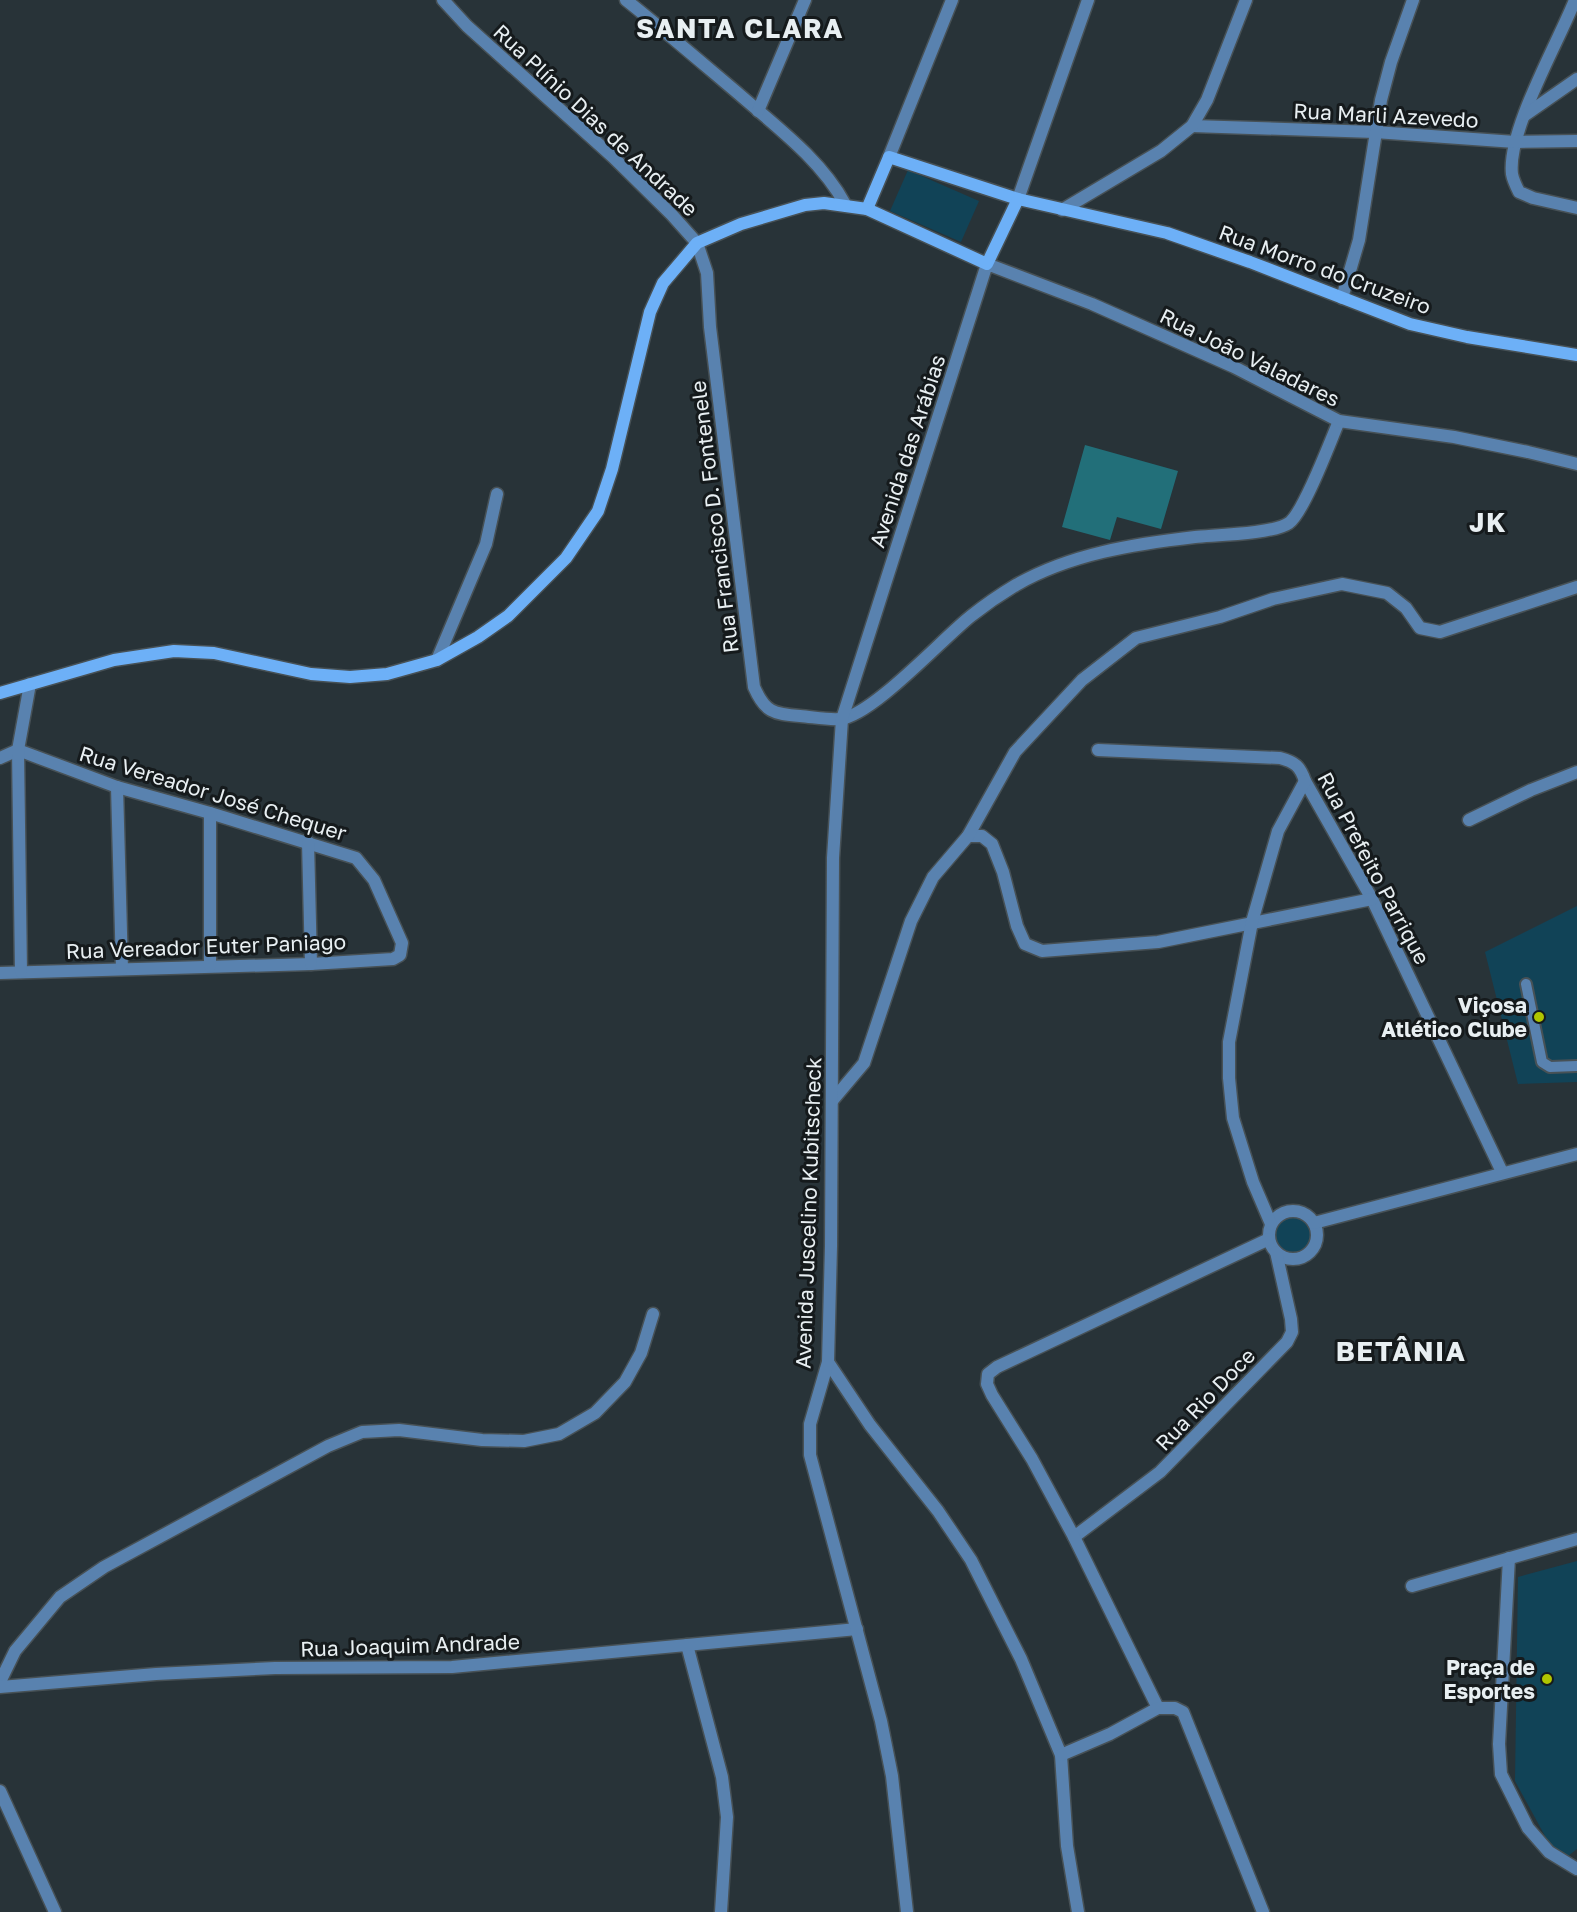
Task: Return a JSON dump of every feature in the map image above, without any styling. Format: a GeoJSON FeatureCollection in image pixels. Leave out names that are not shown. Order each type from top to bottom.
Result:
{"type":"FeatureCollection","features":[{"type":"Feature","properties":{"kind":"street","name":"Rua Plínio Dias de Andrade"},"geometry":{"type":"LineString","coordinates":[[443,0],[467,27],[613,157],[697,243]]}},
{"type":"Feature","properties":{"kind":"street"},"geometry":{"type":"LineString","coordinates":[[626,0],[758,111],[821,169],[833,183],[845,204]]}},
{"type":"Feature","properties":{"kind":"street"},"geometry":{"type":"LineString","coordinates":[[758,111],[805,0]]}},
{"type":"Feature","properties":{"kind":"street"},"geometry":{"type":"LineString","coordinates":[[867,209],[951,0]]}},
{"type":"Feature","properties":{"kind":"street"},"geometry":{"type":"LineString","coordinates":[[1018,198],[1088,0]]}},
{"type":"Feature","properties":{"kind":"street"},"geometry":{"type":"LineString","coordinates":[[1062,210],[1161,151],[1192,126],[1214,84],[1246,0]]}},
{"type":"Feature","properties":{"kind":"street"},"geometry":{"type":"LineString","coordinates":[[1342,298],[1359,240],[1368,192],[1375,132],[1391,62],[1413,0]]}},
{"type":"Feature","properties":{"kind":"street"},"geometry":{"type":"LineString","coordinates":[[1575,0],[1524,115],[1515,142],[1512,176],[1519,192],[1533,198],[1577,208]]}},
{"type":"Feature","properties":{"kind":"street"},"geometry":{"type":"LineString","coordinates":[[1524,115],[1577,79]]}},
{"type":"Feature","properties":{"kind":"street","name":"Rua Marli Azevedo"},"geometry":{"type":"LineString","coordinates":[[1192,126],[1375,132],[1515,142],[1577,141]]}},
{"type":"Feature","properties":{"kind":"street","name":"Rua Morro do Cruzeiro"},"geometry":{"type":"LineString","coordinates":[[889,157],[1018,198],[1167,233],[1250,262],[1410,324],[1467,337],[1577,355]]}},
{"type":"Feature","properties":{"kind":"street","name":"Avenida das Arábias"},"geometry":{"type":"LineString","coordinates":[[842,719],[987,264],[1018,198]]}},
{"type":"Feature","properties":{"kind":"street"},"geometry":{"type":"LineString","coordinates":[[0,693],[114,660],[174,651],[214,653],[311,674],[350,677],[387,674],[437,660],[478,638],[508,616],[566,558],[598,511],[612,469],[650,312],[663,283],[697,243],[741,224],[776,213],[824,203],[845,204],[867,209],[987,264]]}},
{"type":"Feature","properties":{"kind":"street","name":"Rua Francisco D. Fontenele"},"geometry":{"type":"LineString","coordinates":[[697,243],[707,273],[711,327],[754,687],[761,703],[773,711],[787,715],[842,719]]}},
{"type":"Feature","properties":{"kind":"street","name":"Rua João Valadares"},"geometry":{"type":"LineString","coordinates":[[987,264],[1092,304],[1214,358],[1339,422],[1454,438],[1577,464]]}},
{"type":"Feature","properties":{"kind":"street"},"geometry":{"type":"LineString","coordinates":[[842,719],[870,706],[971,616],[1017,585],[1065,561],[1124,548],[1195,537],[1271,529],[1289,523],[1302,506],[1339,422]]}},
{"type":"Feature","properties":{"kind":"street"},"geometry":{"type":"LineString","coordinates":[[437,660],[486,544],[497,494]]}},
{"type":"Feature","properties":{"kind":"street"},"geometry":{"type":"LineString","coordinates":[[832,1101],[864,1063],[911,921],[933,877],[968,836],[1015,752],[1082,680],[1136,638],[1220,617],[1273,599],[1342,584],[1387,593],[1407,608],[1420,628],[1440,632],[1577,587]]}},
{"type":"Feature","properties":{"kind":"street"},"geometry":{"type":"LineString","coordinates":[[21,972],[18,750],[30,684]]}},
{"type":"Feature","properties":{"kind":"street","name":"Avenida Juscelino Kubitscheck"},"geometry":{"type":"LineString","coordinates":[[842,719],[833,858],[828,1362],[810,1424],[810,1455],[881,1721],[892,1776],[907,1912]]}},
{"type":"Feature","properties":{"kind":"street"},"geometry":{"type":"LineString","coordinates":[[0,758],[18,750]]}},
{"type":"Feature","properties":{"kind":"street","name":"Rua Vereador José Chequer"},"geometry":{"type":"LineString","coordinates":[[18,750],[117,787],[356,858],[374,880],[402,943]]}},
{"type":"Feature","properties":{"kind":"street","name":"Rua Prefeito Parrique"},"geometry":{"type":"LineString","coordinates":[[1098,750],[1280,758],[1293,761],[1301,769],[1305,781],[1372,898],[1502,1172]]}},
{"type":"Feature","properties":{"kind":"street"},"geometry":{"type":"LineString","coordinates":[[1469,820],[1531,790],[1577,772]]}},
{"type":"Feature","properties":{"kind":"street"},"geometry":{"type":"LineString","coordinates":[[1271,1224],[1282,1213],[1296,1211],[1304,1213],[1314,1223],[1317,1238],[1315,1245],[1304,1256],[1290,1258],[1276,1252],[1269,1239],[1271,1224],[1253,1182],[1233,1118],[1229,1078],[1229,1042],[1251,922],[1278,831],[1305,781]]}},
{"type":"Feature","properties":{"kind":"street"},"geometry":{"type":"LineString","coordinates":[[117,787],[122,969]]}},
{"type":"Feature","properties":{"kind":"street"},"geometry":{"type":"LineString","coordinates":[[210,813],[210,966]]}},
{"type":"Feature","properties":{"kind":"street"},"geometry":{"type":"LineString","coordinates":[[968,836],[982,836],[993,844],[1024,944],[1041,951],[1158,942],[1372,898]]}},
{"type":"Feature","properties":{"kind":"street"},"geometry":{"type":"LineString","coordinates":[[308,842],[311,964]]}},
{"type":"Feature","properties":{"kind":"street","name":"Rua Vereador Euter Paniago"},"geometry":{"type":"LineString","coordinates":[[0,973],[311,964],[393,958],[400,955],[402,943]]}},
{"type":"Feature","properties":{"kind":"street"},"geometry":{"type":"LineString","coordinates":[[1314,1223],[1577,1154]]}},
{"type":"Feature","properties":{"kind":"street"},"geometry":{"type":"LineString","coordinates":[[1158,1708],[1074,1537],[1032,1459],[987,1384],[988,1374],[997,1367],[1269,1239]]}},
{"type":"Feature","properties":{"kind":"street","name":"Rua Rio Doce"},"geometry":{"type":"LineString","coordinates":[[1074,1537],[1160,1472],[1287,1342],[1292,1332],[1291,1319],[1276,1252]]}},
{"type":"Feature","properties":{"kind":"street"},"geometry":{"type":"LineString","coordinates":[[0,1684],[15,1651],[60,1597],[104,1567],[328,1446],[362,1432],[389,1431],[482,1440],[524,1441],[559,1434],[595,1413],[625,1382],[641,1353],[653,1314]]}},
{"type":"Feature","properties":{"kind":"street"},"geometry":{"type":"LineString","coordinates":[[828,1362],[870,1425],[938,1511],[971,1560],[1021,1659],[1061,1755],[1067,1846],[1078,1912]]}},
{"type":"Feature","properties":{"kind":"street"},"geometry":{"type":"LineString","coordinates":[[1412,1586],[1577,1539]]}},
{"type":"Feature","properties":{"kind":"street"},"geometry":{"type":"LineString","coordinates":[[1509,1558],[1499,1744],[1502,1774],[1528,1828],[1549,1852],[1577,1869]]}},
{"type":"Feature","properties":{"kind":"street","name":"Rua Joaquim Andrade"},"geometry":{"type":"LineString","coordinates":[[0,1684],[275,1668],[452,1667],[857,1629]]}},
{"type":"Feature","properties":{"kind":"street"},"geometry":{"type":"LineString","coordinates":[[687,1645],[722,1777],[727,1817],[721,1912]]}},
{"type":"Feature","properties":{"kind":"street"},"geometry":{"type":"LineString","coordinates":[[1061,1755],[1110,1734],[1158,1708],[1175,1708],[1183,1712],[1263,1912]]}},
{"type":"Feature","properties":{"kind":"street"},"geometry":{"type":"LineString","coordinates":[[0,1791],[55,1912]]}},
{"type":"Feature","properties":{"kind":"lane"},"geometry":{"type":"LineString","coordinates":[[1526,984],[1542,1062],[1550,1067],[1577,1066]]}},
{"type":"Feature","properties":{"kind":"shaded area"},"geometry":{"type":"Polygon","coordinates":[[[908,170],[979,201],[961,242],[890,211],[908,170]]]}},
{"type":"Feature","properties":{"kind":"shaded area","name":"Viçosa Atlético Clube"},"geometry":{"type":"Polygon","coordinates":[[[1577,906],[1577,1082],[1518,1084],[1485,952],[1577,906]]]}},
{"type":"Feature","properties":{"kind":"shaded area"},"geometry":{"type":"Polygon","coordinates":[[[1293,1215],[1313,1223],[1314,1235],[1304,1251],[1295,1255],[1286,1255],[1279,1251],[1273,1243],[1272,1230],[1280,1218],[1293,1215]]]}},
{"type":"Feature","properties":{"kind":"shaded area","name":"Praça de Esportes"},"geometry":{"type":"Polygon","coordinates":[[[1577,1561],[1577,1849],[1568,1856],[1551,1847],[1515,1781],[1518,1577],[1577,1561]]]}},
{"type":"Feature","properties":{"kind":"building"},"geometry":{"type":"Polygon","coordinates":[[[1085,445],[1178,471],[1161,529],[1117,517],[1110,540],[1062,527],[1085,445]]]}},
{"type":"Feature","properties":{"kind":"place","name":"Viçosa Atlético Clube"},"geometry":{"type":"Point","coordinates":[1539,1017]}},
{"type":"Feature","properties":{"kind":"place","name":"Praça de Esportes"},"geometry":{"type":"Point","coordinates":[1547,1679]}},
{"type":"Feature","properties":{"kind":"district","name":"SANTA CLARA"},"geometry":{"type":"Point","coordinates":[740,28]}},
{"type":"Feature","properties":{"kind":"district","name":"JK"},"geometry":{"type":"Point","coordinates":[1488,522]}},
{"type":"Feature","properties":{"kind":"district","name":"BETÂNIA"},"geometry":{"type":"Point","coordinates":[1401,1351]}}]}
